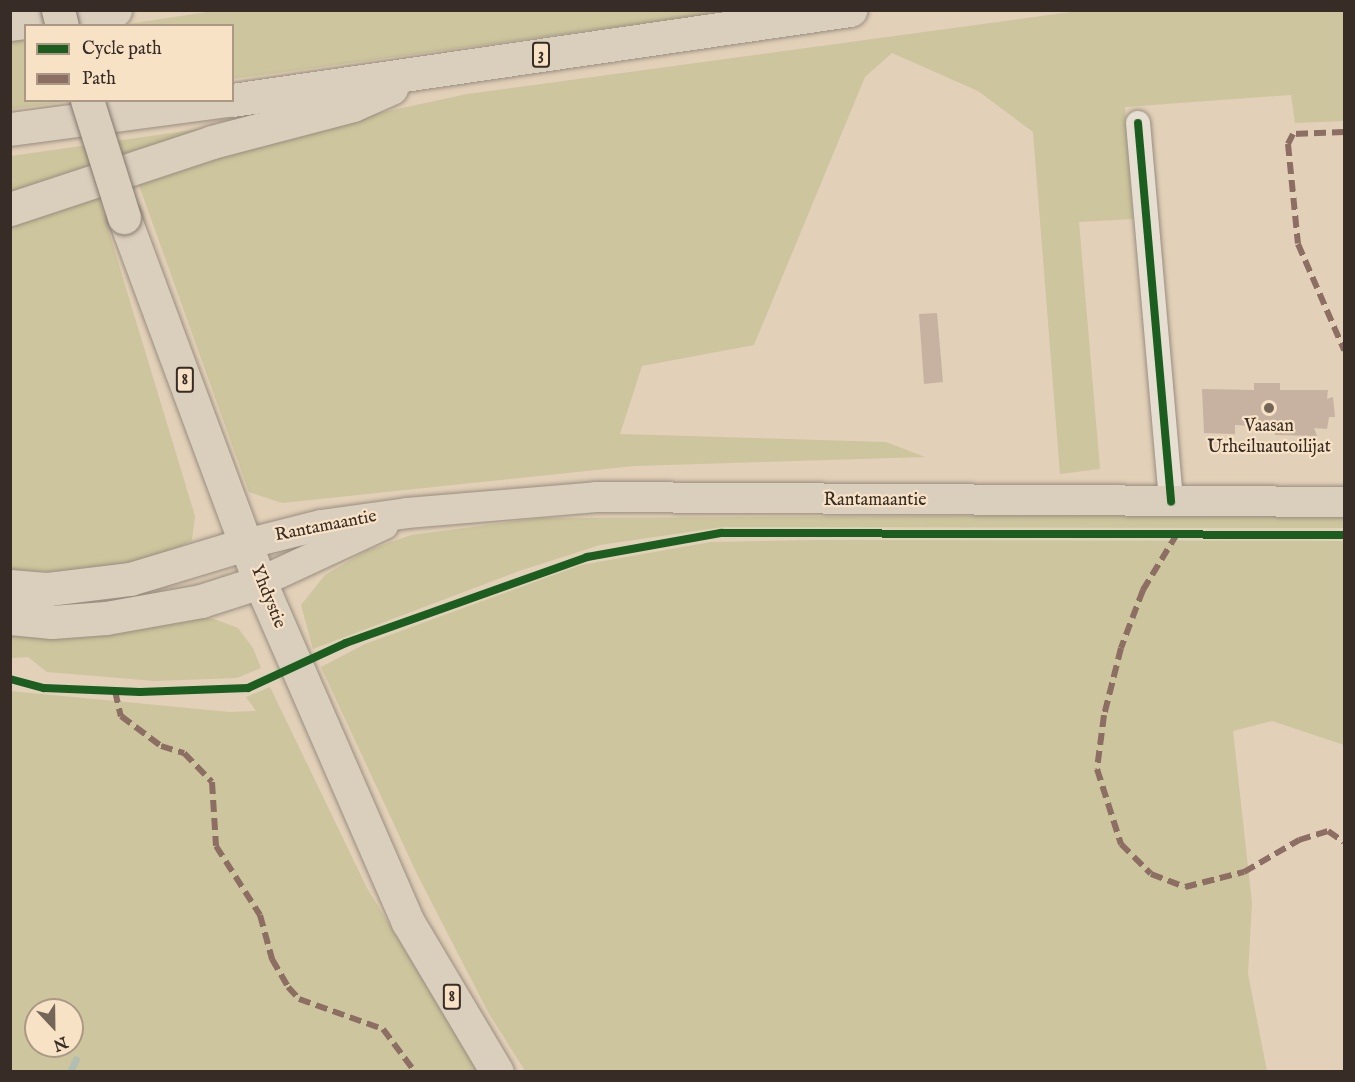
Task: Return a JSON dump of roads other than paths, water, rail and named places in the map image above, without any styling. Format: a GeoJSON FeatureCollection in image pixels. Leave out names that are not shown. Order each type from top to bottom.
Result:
{"type":"FeatureCollection","features":[{"type":"Feature","properties":{"kind":"highway"},"geometry":{"type":"LineString","coordinates":[[10,24],[115,10]]}},
{"type":"Feature","properties":{"kind":"highway","name":"3"},"geometry":{"type":"LineString","coordinates":[[234,99],[850,10]]}},
{"type":"Feature","properties":{"kind":"highway"},"geometry":{"type":"LineString","coordinates":[[10,209],[212,142],[353,105],[426,72]]}},
{"type":"Feature","properties":{"kind":"highway","name":"Yhdystie"},"geometry":{"type":"LineString","coordinates":[[88,102],[124,217],[260,582],[408,922],[497,1071]]}},
{"type":"Feature","properties":{"kind":"highway"},"geometry":{"type":"LineString","coordinates":[[10,129],[211,102]]}},
{"type":"Feature","properties":{"kind":"highway"},"geometry":{"type":"LineString","coordinates":[[10,586],[48,589],[129,579],[246,544]]}},
{"type":"Feature","properties":{"kind":"highway"},"geometry":{"type":"LineString","coordinates":[[10,618],[52,621],[106,618],[201,601],[260,582]]}},
{"type":"Feature","properties":{"kind":"main road","name":"Rantamaantie"},"geometry":{"type":"LineString","coordinates":[[246,544],[321,525],[407,513],[596,497],[1344,502]]}},
{"type":"Feature","properties":{"kind":"main road","name":"Rantamaantie"},"geometry":{"type":"LineString","coordinates":[[260,582],[407,513]]}},
{"type":"Feature","properties":{"kind":"street"},"geometry":{"type":"LineString","coordinates":[[1138,123],[1171,502]]}},
{"type":"Feature","properties":{"kind":"waterway"},"geometry":{"type":"LineString","coordinates":[[70,1072],[76,1059]]}},
{"type":"Feature","properties":{"kind":"place","name":"Vaasan Urheiluautoilijat"},"geometry":{"type":"Point","coordinates":[1269,408]}}]}
